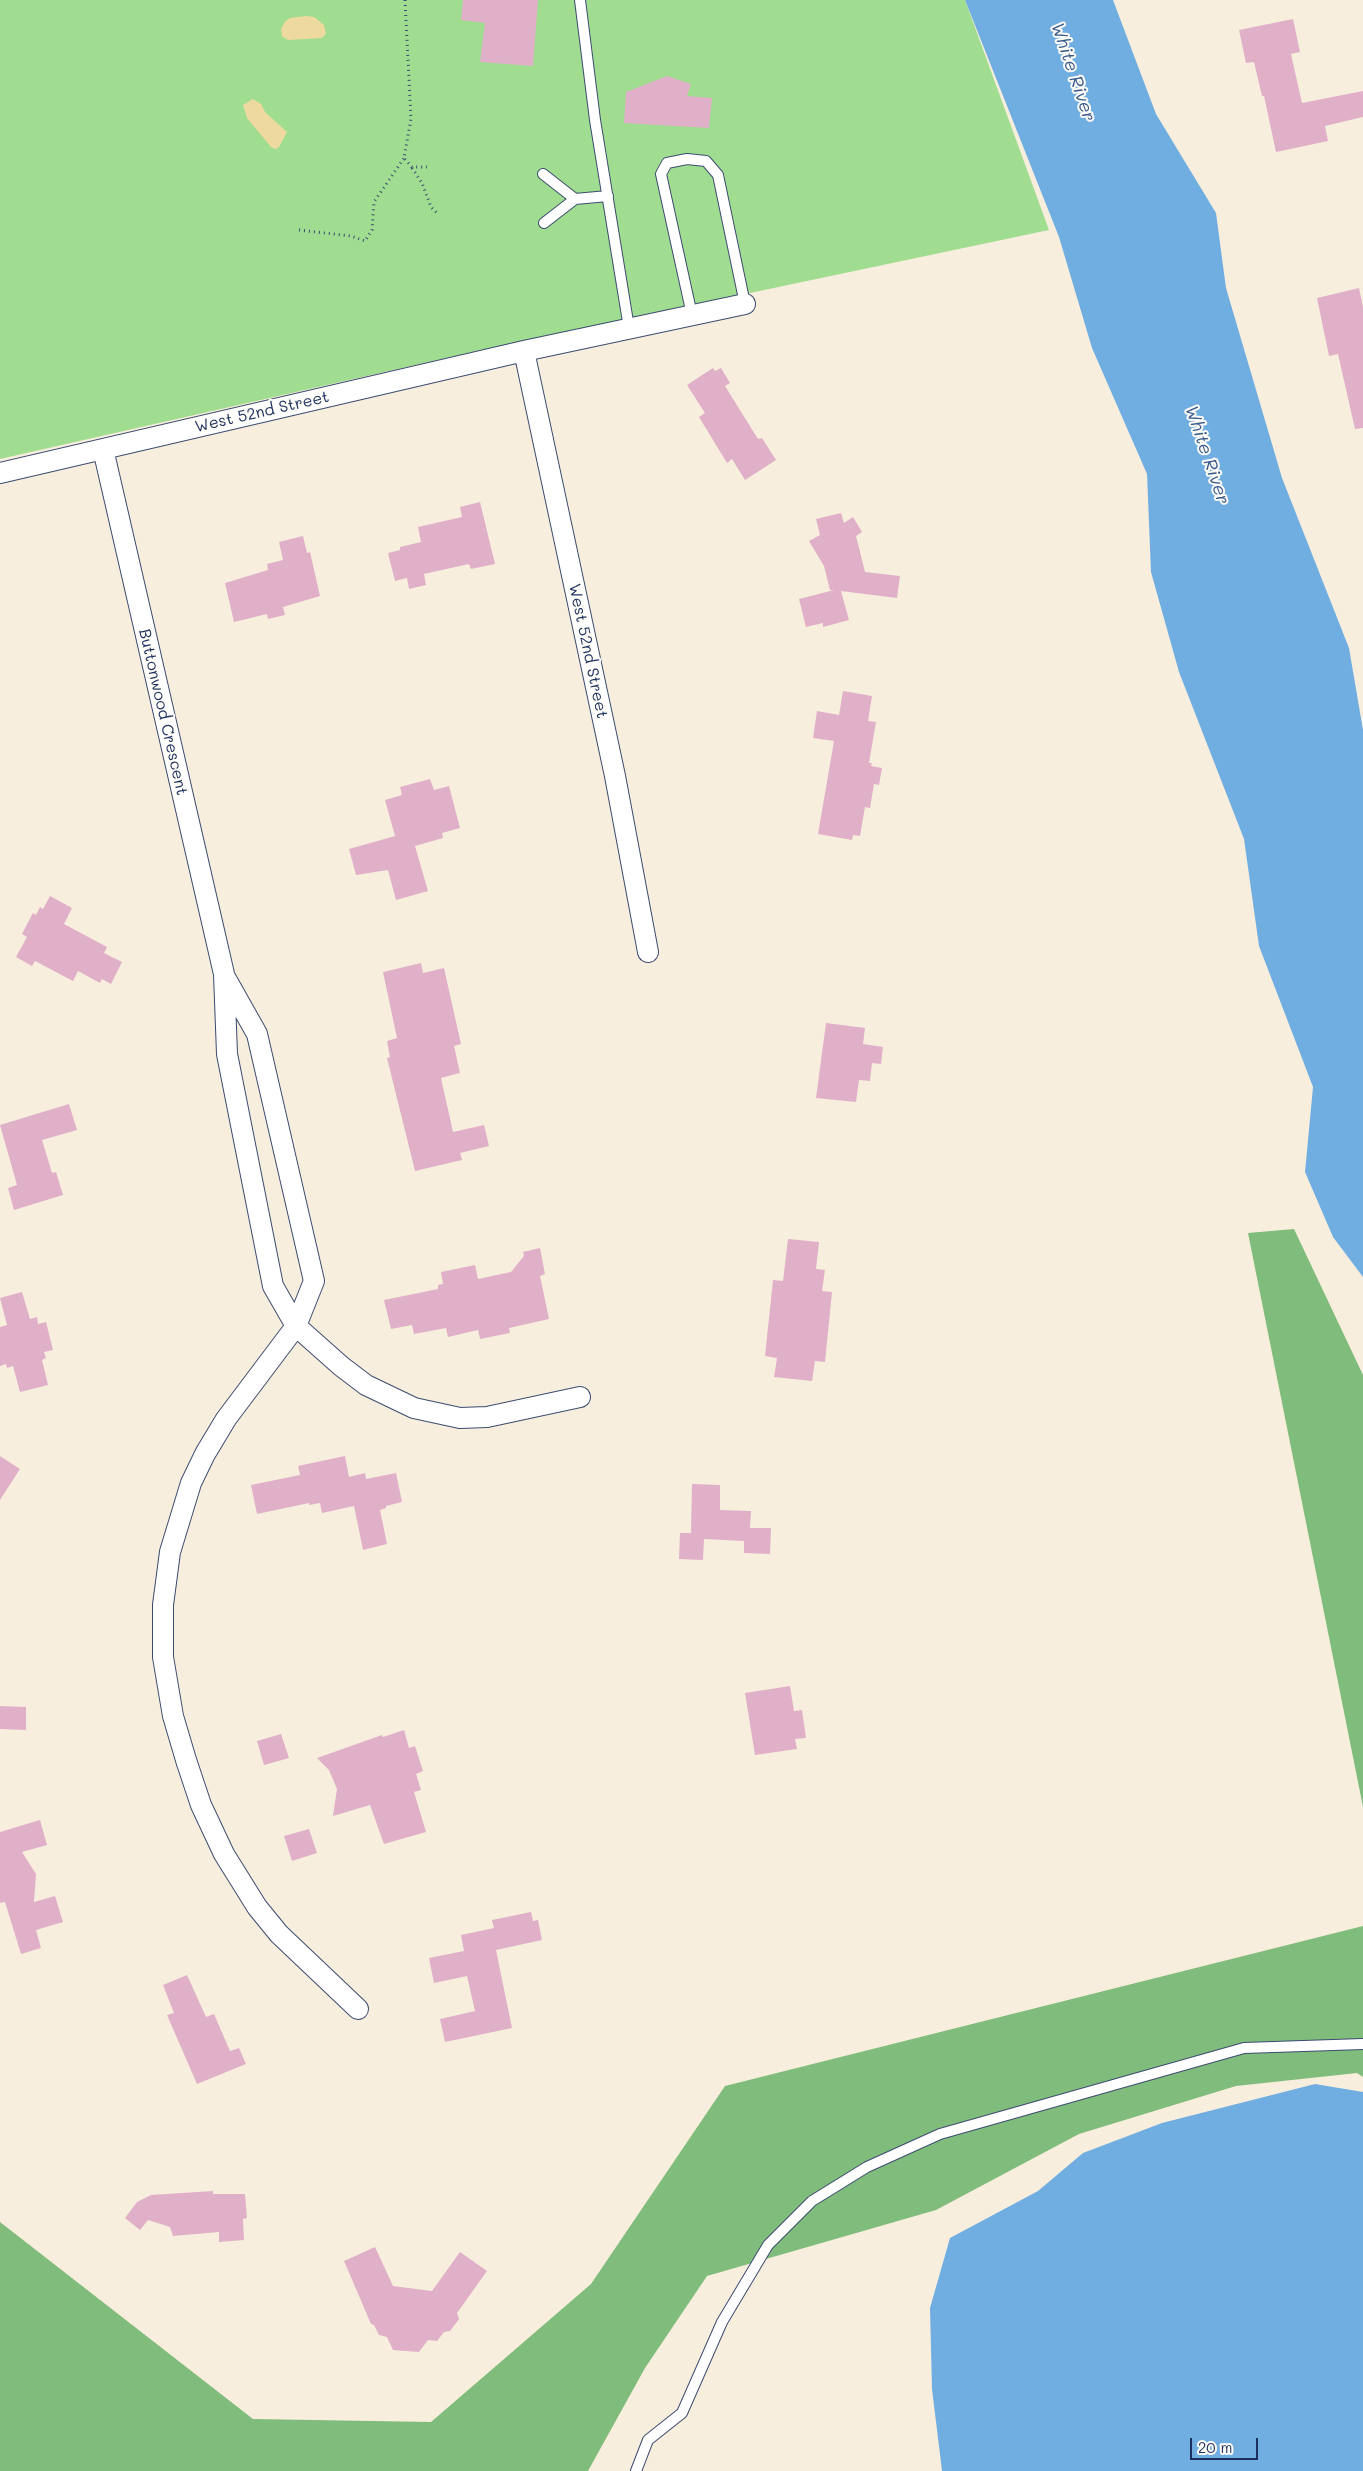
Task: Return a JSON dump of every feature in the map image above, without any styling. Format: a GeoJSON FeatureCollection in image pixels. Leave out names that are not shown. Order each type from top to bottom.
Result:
{"type":"FeatureCollection","features":[{"type":"Feature","properties":{"kind":"street","name":"West 52nd Street"},"geometry":{"type":"LineString","coordinates":[[0,473],[524,351],[745,304]]}},
{"type":"Feature","properties":{"kind":"street","name":"West 52nd Street"},"geometry":{"type":"LineString","coordinates":[[524,351],[615,776],[648,952]]}},
{"type":"Feature","properties":{"kind":"street","name":"Buttonwood Crescent"},"geometry":{"type":"LineString","coordinates":[[103,449],[224,974]]}},
{"type":"Feature","properties":{"kind":"street"},"geometry":{"type":"LineString","coordinates":[[224,974],[227,1054],[273,1286],[296,1326],[366,1385],[394,1400],[424,1411],[460,1418],[487,1417],[580,1397]]}},
{"type":"Feature","properties":{"kind":"street"},"geometry":{"type":"LineString","coordinates":[[224,974],[257,1034],[314,1281],[296,1326],[226,1419],[204,1454],[191,1482],[170,1552],[163,1605],[163,1657],[173,1716],[186,1760],[201,1805],[224,1854],[257,1907],[279,1934],[358,2009]]}},
{"type":"Feature","properties":{"kind":"lane"},"geometry":{"type":"LineString","coordinates":[[580,0],[595,120],[629,328]]}},
{"type":"Feature","properties":{"kind":"lane"},"geometry":{"type":"LineString","coordinates":[[692,315],[661,174],[667,163],[688,159],[706,161],[718,174],[745,304]]}},
{"type":"Feature","properties":{"kind":"lane"},"geometry":{"type":"LineString","coordinates":[[544,174],[575,199]]}},
{"type":"Feature","properties":{"kind":"lane"},"geometry":{"type":"LineString","coordinates":[[544,223],[575,199],[608,196]]}},
{"type":"Feature","properties":{"kind":"lane"},"geometry":{"type":"LineString","coordinates":[[636,2471],[648,2440],[682,2413],[722,2322],[768,2245],[812,2201],[867,2167],[940,2134],[1244,2048],[1363,2044]]}},
{"type":"Feature","properties":{"kind":"path"},"geometry":{"type":"LineString","coordinates":[[299,230],[351,236],[365,241],[372,230],[374,202],[404,158],[411,119],[405,0]]}},
{"type":"Feature","properties":{"kind":"path"},"geometry":{"type":"LineString","coordinates":[[404,158],[422,183],[432,207],[437,213]]}},
{"type":"Feature","properties":{"kind":"path"},"geometry":{"type":"LineString","coordinates":[[412,167],[427,167]]}},
{"type":"Feature","properties":{"kind":"green space"},"geometry":{"type":"Polygon","coordinates":[[[0,0],[965,0],[1049,230],[508,344],[0,459],[0,0]]]}},
{"type":"Feature","properties":{"kind":"green space"},"geometry":{"type":"Polygon","coordinates":[[[1294,1229],[1363,1375],[1363,1807],[1248,1233],[1294,1229]]]}},
{"type":"Feature","properties":{"kind":"green space"},"geometry":{"type":"Polygon","coordinates":[[[1363,1926],[1363,2077],[1357,2073],[1236,2086],[1079,2134],[936,2210],[707,2276],[645,2368],[588,2471],[0,2471],[0,2222],[253,2419],[431,2422],[591,2284],[725,2086],[1363,1926]]]}},
{"type":"Feature","properties":{"kind":"sand"},"geometry":{"type":"Polygon","coordinates":[[[314,17],[324,25],[326,34],[322,38],[288,40],[282,36],[281,29],[285,22],[290,18],[314,17]]]}},
{"type":"Feature","properties":{"kind":"sand"},"geometry":{"type":"Polygon","coordinates":[[[253,99],[261,104],[265,112],[287,132],[279,147],[275,149],[271,147],[247,118],[243,105],[253,99]]]}},
{"type":"Feature","properties":{"kind":"water","name":"White River"},"geometry":{"type":"Polygon","coordinates":[[[965,0],[1113,0],[1156,114],[1216,213],[1226,288],[1282,478],[1349,648],[1363,730],[1363,1277],[1333,1237],[1305,1172],[1313,1087],[1259,946],[1244,839],[1179,672],[1151,572],[1147,474],[1092,348],[1059,237],[965,0]]]}},
{"type":"Feature","properties":{"kind":"water"},"geometry":{"type":"Polygon","coordinates":[[[1315,2084],[1363,2092],[1363,2471],[942,2471],[932,2389],[930,2308],[950,2238],[1038,2191],[1083,2153],[1162,2123],[1315,2084]]]}},
{"type":"Feature","properties":{"kind":"building"},"geometry":{"type":"Polygon","coordinates":[[[463,0],[538,0],[533,66],[480,62],[485,23],[461,20],[463,0]]]}},
{"type":"Feature","properties":{"kind":"building"},"geometry":{"type":"Polygon","coordinates":[[[1293,19],[1300,52],[1291,54],[1302,103],[1363,91],[1363,117],[1325,126],[1328,141],[1276,152],[1264,96],[1262,96],[1254,62],[1246,63],[1239,30],[1293,19]]]}},
{"type":"Feature","properties":{"kind":"building"},"geometry":{"type":"Polygon","coordinates":[[[667,76],[691,84],[687,96],[712,98],[709,128],[624,123],[626,92],[667,76]]]}},
{"type":"Feature","properties":{"kind":"building"},"geometry":{"type":"Polygon","coordinates":[[[1359,288],[1363,307],[1363,428],[1355,429],[1338,354],[1329,356],[1317,298],[1359,288]]]}},
{"type":"Feature","properties":{"kind":"building"},"geometry":{"type":"Polygon","coordinates":[[[713,368],[715,371],[721,368],[730,383],[725,386],[758,439],[762,438],[776,460],[745,480],[732,459],[727,463],[699,417],[705,413],[687,385],[713,368]]]}},
{"type":"Feature","properties":{"kind":"building"},"geometry":{"type":"Polygon","coordinates":[[[480,502],[495,564],[471,569],[469,564],[424,574],[426,585],[409,589],[407,578],[395,581],[388,553],[400,550],[400,547],[421,542],[418,527],[462,517],[460,507],[480,502]]]}},
{"type":"Feature","properties":{"kind":"building"},"geometry":{"type":"Polygon","coordinates":[[[841,513],[844,523],[853,517],[862,532],[856,536],[865,572],[900,576],[897,598],[841,591],[849,620],[823,627],[823,623],[806,627],[799,599],[834,590],[830,590],[824,566],[809,541],[820,535],[816,519],[841,513]]]}},
{"type":"Feature","properties":{"kind":"building"},"geometry":{"type":"Polygon","coordinates":[[[303,536],[307,553],[310,552],[320,596],[283,607],[285,615],[268,619],[267,614],[234,622],[225,583],[268,570],[267,564],[283,560],[279,542],[303,536]]]}},
{"type":"Feature","properties":{"kind":"building"},"geometry":{"type":"Polygon","coordinates":[[[843,691],[872,696],[868,721],[876,722],[869,763],[872,763],[871,766],[882,768],[879,785],[874,784],[870,808],[865,807],[860,836],[853,835],[852,840],[818,834],[834,741],[813,738],[817,711],[839,715],[843,691]]]}},
{"type":"Feature","properties":{"kind":"building"},"geometry":{"type":"Polygon","coordinates":[[[430,779],[434,790],[449,786],[460,828],[442,833],[443,838],[415,846],[428,891],[396,900],[388,870],[356,875],[349,849],[395,836],[385,800],[402,795],[400,787],[430,779]]]}},
{"type":"Feature","properties":{"kind":"building"},"geometry":{"type":"Polygon","coordinates":[[[50,896],[72,908],[64,924],[107,947],[104,953],[122,962],[111,984],[102,979],[100,983],[78,971],[73,981],[35,961],[32,966],[16,957],[27,937],[22,934],[33,913],[36,915],[40,907],[43,909],[50,896]]]}},
{"type":"Feature","properties":{"kind":"building"},"geometry":{"type":"Polygon","coordinates":[[[421,963],[423,973],[444,968],[461,1044],[454,1046],[460,1073],[441,1078],[453,1132],[484,1125],[489,1146],[460,1153],[462,1160],[415,1171],[387,1058],[390,1057],[387,1041],[397,1038],[383,972],[421,963]]]}},
{"type":"Feature","properties":{"kind":"building"},"geometry":{"type":"Polygon","coordinates":[[[826,1023],[865,1028],[863,1044],[883,1047],[881,1064],[872,1063],[870,1081],[859,1080],[856,1102],[816,1098],[826,1023]]]}},
{"type":"Feature","properties":{"kind":"building"},"geometry":{"type":"Polygon","coordinates":[[[69,1104],[77,1130],[42,1140],[52,1173],[56,1172],[63,1195],[14,1210],[8,1188],[17,1185],[0,1125],[69,1104]]]}},
{"type":"Feature","properties":{"kind":"building"},"geometry":{"type":"Polygon","coordinates":[[[788,1239],[819,1242],[816,1269],[825,1270],[822,1291],[832,1292],[825,1362],[815,1361],[812,1381],[774,1377],[777,1358],[765,1356],[773,1280],[783,1281],[788,1239]]]}},
{"type":"Feature","properties":{"kind":"building"},"geometry":{"type":"Polygon","coordinates":[[[540,1248],[545,1274],[540,1276],[549,1319],[509,1328],[510,1333],[480,1339],[478,1330],[448,1337],[446,1328],[414,1334],[412,1325],[391,1329],[384,1300],[438,1289],[438,1285],[443,1284],[441,1272],[475,1265],[478,1279],[511,1272],[524,1256],[523,1252],[540,1248]]]}},
{"type":"Feature","properties":{"kind":"building"},"geometry":{"type":"Polygon","coordinates":[[[22,1292],[30,1319],[37,1317],[38,1324],[46,1322],[53,1350],[44,1352],[46,1358],[42,1360],[48,1385],[20,1392],[13,1366],[7,1368],[6,1364],[0,1366],[0,1327],[7,1325],[0,1298],[22,1292]]]}},
{"type":"Feature","properties":{"kind":"building"},"geometry":{"type":"Polygon","coordinates":[[[0,1456],[20,1469],[0,1500],[0,1456]]]}},
{"type":"Feature","properties":{"kind":"building"},"geometry":{"type":"Polygon","coordinates":[[[345,1456],[349,1477],[365,1473],[366,1479],[396,1473],[402,1502],[386,1506],[386,1508],[380,1510],[387,1544],[363,1550],[354,1506],[322,1513],[320,1503],[309,1505],[309,1503],[257,1514],[251,1485],[300,1475],[298,1466],[345,1456]]]}},
{"type":"Feature","properties":{"kind":"building"},"geometry":{"type":"Polygon","coordinates":[[[692,1484],[720,1485],[720,1510],[751,1511],[750,1528],[771,1528],[770,1554],[744,1553],[744,1541],[704,1539],[703,1560],[679,1559],[680,1533],[691,1533],[692,1484]]]}},
{"type":"Feature","properties":{"kind":"building"},"geometry":{"type":"Polygon","coordinates":[[[790,1686],[794,1711],[802,1710],[806,1738],[795,1739],[797,1749],[755,1755],[745,1693],[790,1686]]]}},
{"type":"Feature","properties":{"kind":"building"},"geometry":{"type":"Polygon","coordinates":[[[0,1706],[26,1707],[26,1730],[0,1729],[0,1706]]]}},
{"type":"Feature","properties":{"kind":"building"},"geometry":{"type":"Polygon","coordinates":[[[404,1730],[409,1748],[415,1746],[423,1771],[416,1774],[421,1790],[414,1792],[426,1832],[384,1844],[370,1805],[333,1816],[337,1789],[329,1770],[317,1758],[382,1735],[383,1737],[404,1730]]]}},
{"type":"Feature","properties":{"kind":"building"},"geometry":{"type":"Polygon","coordinates":[[[281,1734],[289,1758],[264,1765],[257,1741],[281,1734]]]}},
{"type":"Feature","properties":{"kind":"building"},"geometry":{"type":"Polygon","coordinates":[[[40,1820],[47,1845],[22,1852],[36,1874],[34,1902],[55,1896],[63,1922],[36,1930],[41,1948],[21,1954],[5,1902],[0,1903],[0,1832],[40,1820]]]}},
{"type":"Feature","properties":{"kind":"building"},"geometry":{"type":"Polygon","coordinates":[[[309,1829],[317,1853],[292,1861],[284,1836],[309,1829]]]}},
{"type":"Feature","properties":{"kind":"building"},"geometry":{"type":"Polygon","coordinates":[[[531,1912],[533,1921],[538,1920],[542,1940],[496,1950],[512,2028],[445,2042],[440,2019],[475,2011],[467,1976],[434,1983],[429,1958],[464,1951],[461,1935],[494,1928],[492,1920],[531,1912]]]}},
{"type":"Feature","properties":{"kind":"building"},"geometry":{"type":"Polygon","coordinates":[[[187,1975],[206,2017],[214,2014],[230,2051],[239,2048],[246,2064],[197,2084],[167,2015],[174,2013],[163,1985],[187,1975]]]}},
{"type":"Feature","properties":{"kind":"building"},"geometry":{"type":"Polygon","coordinates":[[[213,2191],[213,2194],[245,2194],[247,2218],[243,2219],[244,2240],[219,2242],[219,2232],[173,2236],[170,2227],[148,2220],[140,2230],[125,2218],[137,2202],[151,2195],[213,2191]]]}},
{"type":"Feature","properties":{"kind":"building"},"geometry":{"type":"Polygon","coordinates":[[[375,2247],[393,2286],[432,2291],[460,2252],[487,2271],[457,2313],[459,2319],[450,2331],[444,2332],[437,2341],[428,2340],[419,2352],[393,2350],[387,2337],[379,2335],[374,2325],[371,2324],[344,2261],[375,2247]]]}}]}
